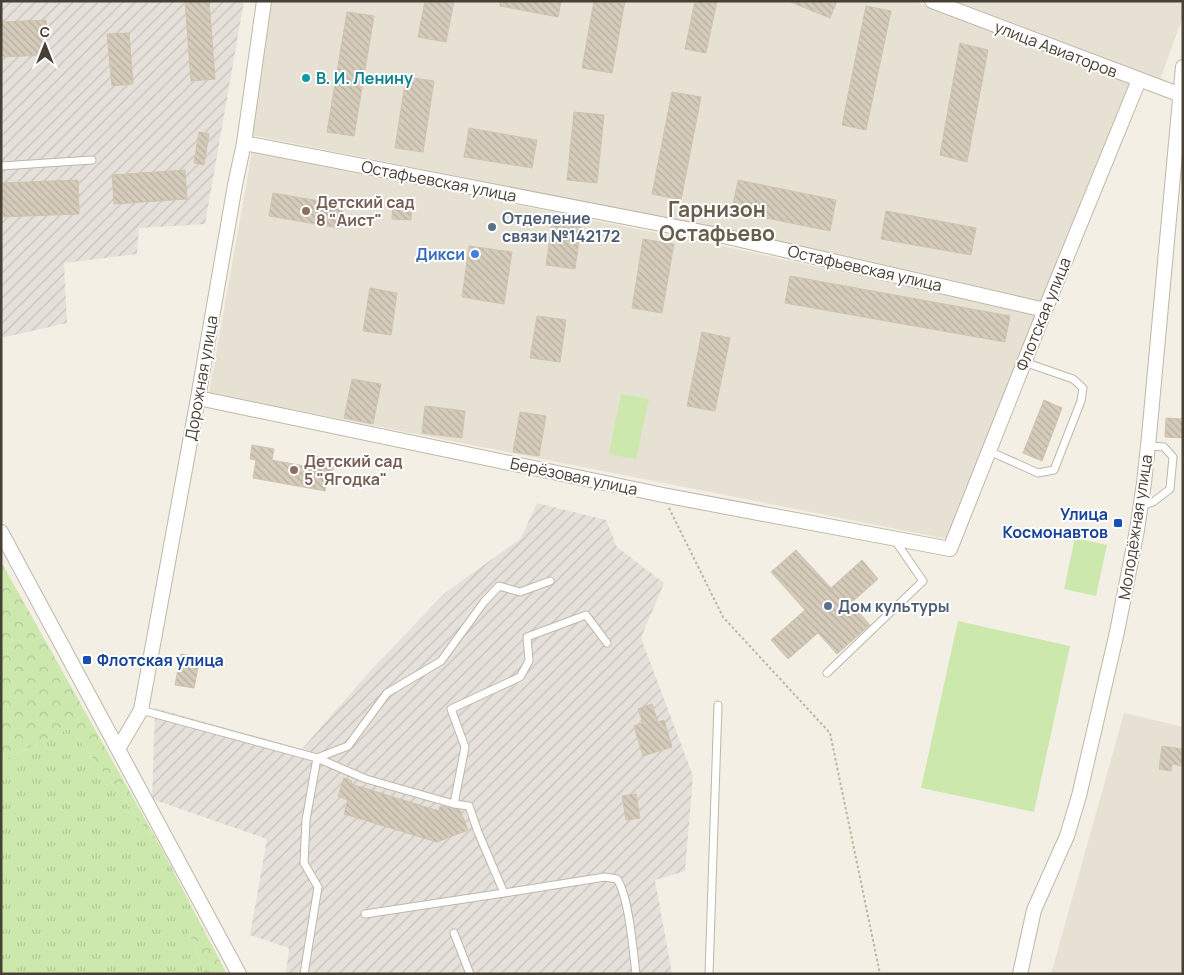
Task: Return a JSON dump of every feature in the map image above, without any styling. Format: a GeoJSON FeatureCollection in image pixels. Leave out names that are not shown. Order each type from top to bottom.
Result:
{"type":"FeatureCollection","features":[{"type":"Feature","properties":{"kind":"street","name":"Дорожная улица"},"geometry":{"type":"LineString","coordinates":[[118,750],[141,710],[233,194],[244,143],[264,1]]}},
{"type":"Feature","properties":{"kind":"street","name":"улица Авиаторов"},"geometry":{"type":"LineString","coordinates":[[932,1],[1180,95]]}},
{"type":"Feature","properties":{"kind":"street","name":"Молодёжная улица"},"geometry":{"type":"LineString","coordinates":[[1020,974],[1034,910],[1067,836],[1079,796],[1116,632],[1141,506],[1182,76]]}},
{"type":"Feature","properties":{"kind":"street","name":"Флотская улица"},"geometry":{"type":"LineString","coordinates":[[950,549],[1139,80]]}},
{"type":"Feature","properties":{"kind":"street","name":"Остафьевская улица"},"geometry":{"type":"LineString","coordinates":[[244,143],[728,237],[1045,310]]}},
{"type":"Feature","properties":{"kind":"street","name":"Берёзовая улица"},"geometry":{"type":"LineString","coordinates":[[198,398],[662,495],[950,549]]}},
{"type":"Feature","properties":{"kind":"street"},"geometry":{"type":"LineString","coordinates":[[1,532],[239,974]]}},
{"type":"Feature","properties":{"kind":"lane"},"geometry":{"type":"LineString","coordinates":[[1,166],[92,160]]}},
{"type":"Feature","properties":{"kind":"lane"},"geometry":{"type":"LineString","coordinates":[[989,451],[1038,473],[1054,470],[1082,401],[1083,388],[1073,379],[1024,362]]}},
{"type":"Feature","properties":{"kind":"lane"},"geometry":{"type":"LineString","coordinates":[[1141,506],[1153,502],[1170,489],[1173,457],[1164,447],[1148,446]]}},
{"type":"Feature","properties":{"kind":"lane"},"geometry":{"type":"LineString","coordinates":[[827,673],[923,581],[893,538]]}},
{"type":"Feature","properties":{"kind":"lane"},"geometry":{"type":"LineString","coordinates":[[317,758],[348,746],[387,693],[441,661],[484,602],[499,586],[520,592],[550,581]]}},
{"type":"Feature","properties":{"kind":"lane"},"geometry":{"type":"LineString","coordinates":[[454,804],[465,747],[451,710],[520,677],[530,661],[527,637],[586,615],[607,643]]}},
{"type":"Feature","properties":{"kind":"lane"},"geometry":{"type":"LineString","coordinates":[[709,974],[718,706]]}},
{"type":"Feature","properties":{"kind":"lane"},"geometry":{"type":"LineString","coordinates":[[141,710],[317,758],[366,778],[454,804],[469,806],[504,893]]}},
{"type":"Feature","properties":{"kind":"lane"},"geometry":{"type":"LineString","coordinates":[[304,974],[318,887],[304,863],[306,820],[317,758]]}},
{"type":"Feature","properties":{"kind":"lane"},"geometry":{"type":"LineString","coordinates":[[365,914],[605,877],[617,879],[622,887],[636,974]]}},
{"type":"Feature","properties":{"kind":"lane"},"geometry":{"type":"LineString","coordinates":[[454,933],[470,974]]}},
{"type":"Feature","properties":{"kind":"path"},"geometry":{"type":"LineString","coordinates":[[662,495],[723,617],[830,733],[880,974]]}},
{"type":"Feature","properties":{"kind":"shaded area"},"geometry":{"type":"Polygon","coordinates":[[[1,1],[244,1],[205,224],[139,228],[137,254],[64,263],[67,323],[1,338],[1,1]]]}},
{"type":"Feature","properties":{"kind":"shaded area"},"geometry":{"type":"Polygon","coordinates":[[[263,1],[914,1],[1131,84],[1043,301],[729,231],[241,133],[263,1]]]}},
{"type":"Feature","properties":{"kind":"shaded area"},"geometry":{"type":"Polygon","coordinates":[[[955,1],[1183,1],[1183,17],[1159,82],[955,1]]]}},
{"type":"Feature","properties":{"kind":"shaded area"},"geometry":{"type":"Polygon","coordinates":[[[252,152],[727,247],[1037,315],[947,539],[209,393],[252,152]]]}},
{"type":"Feature","properties":{"kind":"shaded area"},"geometry":{"type":"Polygon","coordinates":[[[537,503],[606,520],[617,547],[664,583],[641,638],[693,776],[685,871],[655,880],[672,974],[286,974],[289,948],[250,935],[267,839],[152,799],[155,708],[302,749],[371,670],[445,593],[521,538],[537,503]]]}},
{"type":"Feature","properties":{"kind":"shaded area"},"geometry":{"type":"Polygon","coordinates":[[[1124,713],[1183,727],[1183,974],[1051,974],[1124,713]]]}},
{"type":"Feature","properties":{"kind":"green space"},"geometry":{"type":"Polygon","coordinates":[[[621,394],[649,399],[636,459],[609,454],[621,394]]]}},
{"type":"Feature","properties":{"kind":"green space"},"geometry":{"type":"Polygon","coordinates":[[[1075,538],[1107,545],[1096,596],[1064,589],[1075,538]]]}},
{"type":"Feature","properties":{"kind":"green space"},"geometry":{"type":"Polygon","coordinates":[[[1,561],[163,851],[70,728],[1,761],[1,561]]]}},
{"type":"Feature","properties":{"kind":"green space"},"geometry":{"type":"Polygon","coordinates":[[[958,621],[1070,646],[1034,812],[921,788],[958,621]]]}},
{"type":"Feature","properties":{"kind":"green space"},"geometry":{"type":"Polygon","coordinates":[[[70,728],[163,851],[198,919],[187,927],[205,974],[1,974],[1,761],[70,728]]]}},
{"type":"Feature","properties":{"kind":"green space"},"geometry":{"type":"Polygon","coordinates":[[[198,919],[227,974],[205,974],[187,927],[198,919]]]}},
{"type":"Feature","properties":{"kind":"building"},"geometry":{"type":"Polygon","coordinates":[[[185,1],[209,1],[215,79],[191,81],[185,1]]]}},
{"type":"Feature","properties":{"kind":"building"},"geometry":{"type":"Polygon","coordinates":[[[425,1],[454,1],[446,42],[418,37],[425,1]]]}},
{"type":"Feature","properties":{"kind":"building"},"geometry":{"type":"Polygon","coordinates":[[[500,1],[561,1],[558,17],[500,6],[500,1]]]}},
{"type":"Feature","properties":{"kind":"building"},"geometry":{"type":"Polygon","coordinates":[[[594,1],[625,1],[612,73],[582,68],[594,1]]]}},
{"type":"Feature","properties":{"kind":"building"},"geometry":{"type":"Polygon","coordinates":[[[695,1],[717,1],[706,53],[685,49],[695,1]]]}},
{"type":"Feature","properties":{"kind":"building"},"geometry":{"type":"Polygon","coordinates":[[[788,1],[837,1],[830,18],[788,1]]]}},
{"type":"Feature","properties":{"kind":"building"},"geometry":{"type":"Polygon","coordinates":[[[866,6],[891,11],[866,130],[842,125],[866,6]]]}},
{"type":"Feature","properties":{"kind":"building"},"geometry":{"type":"Polygon","coordinates":[[[347,12],[374,16],[354,136],[327,132],[347,12]]]}},
{"type":"Feature","properties":{"kind":"building"},"geometry":{"type":"Polygon","coordinates":[[[46,20],[48,55],[1,57],[1,22],[46,20]]]}},
{"type":"Feature","properties":{"kind":"building"},"geometry":{"type":"Polygon","coordinates":[[[129,33],[133,84],[112,86],[107,34],[129,33]]]}},
{"type":"Feature","properties":{"kind":"building"},"geometry":{"type":"Polygon","coordinates":[[[960,43],[988,50],[967,162],[940,155],[960,43]]]}},
{"type":"Feature","properties":{"kind":"building"},"geometry":{"type":"Polygon","coordinates":[[[406,77],[434,81],[423,152],[395,148],[406,77]]]}},
{"type":"Feature","properties":{"kind":"building"},"geometry":{"type":"Polygon","coordinates":[[[672,92],[701,97],[681,200],[652,194],[672,92]]]}},
{"type":"Feature","properties":{"kind":"building"},"geometry":{"type":"Polygon","coordinates":[[[574,112],[604,115],[597,183],[567,180],[574,112]]]}},
{"type":"Feature","properties":{"kind":"building"},"geometry":{"type":"Polygon","coordinates":[[[469,128],[537,140],[532,168],[464,157],[469,128]]]}},
{"type":"Feature","properties":{"kind":"building"},"geometry":{"type":"Polygon","coordinates":[[[199,132],[209,134],[204,165],[194,163],[199,132]]]}},
{"type":"Feature","properties":{"kind":"building"},"geometry":{"type":"Polygon","coordinates":[[[185,170],[187,199],[114,204],[112,175],[185,170]]]}},
{"type":"Feature","properties":{"kind":"building"},"geometry":{"type":"Polygon","coordinates":[[[78,180],[79,214],[1,217],[1,183],[78,180]]]}},
{"type":"Feature","properties":{"kind":"building"},"geometry":{"type":"Polygon","coordinates":[[[738,180],[836,200],[830,231],[732,211],[738,180]]]}},
{"type":"Feature","properties":{"kind":"building","name":"Детский сад 8 \"Аист\""},"geometry":{"type":"Polygon","coordinates":[[[273,193],[343,205],[339,228],[269,216],[273,193]]]}},
{"type":"Feature","properties":{"kind":"building"},"geometry":{"type":"Polygon","coordinates":[[[393,203],[412,204],[411,220],[392,219],[393,203]]]}},
{"type":"Feature","properties":{"kind":"building"},"geometry":{"type":"Polygon","coordinates":[[[886,211],[976,228],[971,255],[881,239],[886,211]]]}},
{"type":"Feature","properties":{"kind":"building"},"geometry":{"type":"Polygon","coordinates":[[[552,223],[581,227],[575,269],[546,265],[552,223]]]}},
{"type":"Feature","properties":{"kind":"building"},"geometry":{"type":"Polygon","coordinates":[[[643,239],[674,244],[662,313],[632,308],[643,239]]]}},
{"type":"Feature","properties":{"kind":"building"},"geometry":{"type":"Polygon","coordinates":[[[469,246],[512,252],[504,304],[462,297],[469,246]]]}},
{"type":"Feature","properties":{"kind":"building"},"geometry":{"type":"Polygon","coordinates":[[[790,276],[1010,316],[1005,342],[785,303],[790,276]]]}},
{"type":"Feature","properties":{"kind":"building"},"geometry":{"type":"Polygon","coordinates":[[[370,288],[397,293],[391,335],[363,331],[370,288]]]}},
{"type":"Feature","properties":{"kind":"building"},"geometry":{"type":"Polygon","coordinates":[[[537,316],[566,320],[560,362],[530,358],[537,316]]]}},
{"type":"Feature","properties":{"kind":"building"},"geometry":{"type":"Polygon","coordinates":[[[702,332],[730,338],[715,411],[687,406],[702,332]]]}},
{"type":"Feature","properties":{"kind":"building"},"geometry":{"type":"Polygon","coordinates":[[[352,379],[381,384],[373,424],[344,418],[352,379]]]}},
{"type":"Feature","properties":{"kind":"building"},"geometry":{"type":"Polygon","coordinates":[[[1044,400],[1062,408],[1042,461],[1023,453],[1044,400]]]}},
{"type":"Feature","properties":{"kind":"building"},"geometry":{"type":"Polygon","coordinates":[[[425,406],[465,411],[462,438],[422,433],[425,406]]]}},
{"type":"Feature","properties":{"kind":"building"},"geometry":{"type":"Polygon","coordinates":[[[520,412],[546,416],[539,456],[513,452],[520,412]]]}},
{"type":"Feature","properties":{"kind":"building"},"geometry":{"type":"Polygon","coordinates":[[[1166,418],[1183,419],[1183,438],[1165,437],[1166,418]]]}},
{"type":"Feature","properties":{"kind":"building","name":"Детский сад 5 \"Ягодка\""},"geometry":{"type":"Polygon","coordinates":[[[252,445],[274,449],[272,460],[309,467],[311,455],[335,460],[332,473],[328,472],[325,491],[253,478],[256,460],[250,459],[252,445]]]}},
{"type":"Feature","properties":{"kind":"building","name":"Дом культуры"},"geometry":{"type":"Polygon","coordinates":[[[796,550],[831,588],[862,560],[878,579],[851,603],[870,625],[837,654],[818,633],[788,659],[771,640],[805,610],[771,572],[796,550]]]}},
{"type":"Feature","properties":{"kind":"building"},"geometry":{"type":"Polygon","coordinates":[[[181,654],[200,658],[194,688],[175,685],[181,654]]]}},
{"type":"Feature","properties":{"kind":"building"},"geometry":{"type":"Polygon","coordinates":[[[652,704],[658,722],[664,720],[672,747],[643,756],[634,726],[643,723],[638,709],[652,704]]]}},
{"type":"Feature","properties":{"kind":"building"},"geometry":{"type":"Polygon","coordinates":[[[1162,746],[1183,749],[1183,766],[1172,764],[1171,771],[1159,769],[1162,746]]]}},
{"type":"Feature","properties":{"kind":"building"},"geometry":{"type":"Polygon","coordinates":[[[344,778],[352,781],[351,784],[439,811],[440,806],[460,810],[468,830],[437,842],[344,814],[348,800],[338,796],[344,778]]]}},
{"type":"Feature","properties":{"kind":"building"},"geometry":{"type":"Polygon","coordinates":[[[636,794],[640,818],[626,820],[622,796],[636,794]]]}},
{"type":"Feature","properties":{"kind":"place","name":"В. И. Ленину"},"geometry":{"type":"Point","coordinates":[306,78]}},
{"type":"Feature","properties":{"kind":"place","name":"Детский сад 8 \"Аист\""},"geometry":{"type":"Point","coordinates":[306,211]}},
{"type":"Feature","properties":{"kind":"place","name":"Отделение связи №142172"},"geometry":{"type":"Point","coordinates":[492,227]}},
{"type":"Feature","properties":{"kind":"place","name":"Дикси"},"geometry":{"type":"Point","coordinates":[475,254]}},
{"type":"Feature","properties":{"kind":"place","name":"Детский сад 5 \"Ягодка\""},"geometry":{"type":"Point","coordinates":[294,470]}},
{"type":"Feature","properties":{"kind":"place","name":"Улица Космонавтов"},"geometry":{"type":"Point","coordinates":[1118,523]}},
{"type":"Feature","properties":{"kind":"place","name":"Дом культуры"},"geometry":{"type":"Point","coordinates":[828,606]}},
{"type":"Feature","properties":{"kind":"place","name":"Флотская улица"},"geometry":{"type":"Point","coordinates":[87,660]}},
{"type":"Feature","properties":{"kind":"district","name":"Гарнизон Остафьево"},"geometry":{"type":"Point","coordinates":[717,221]}}]}
